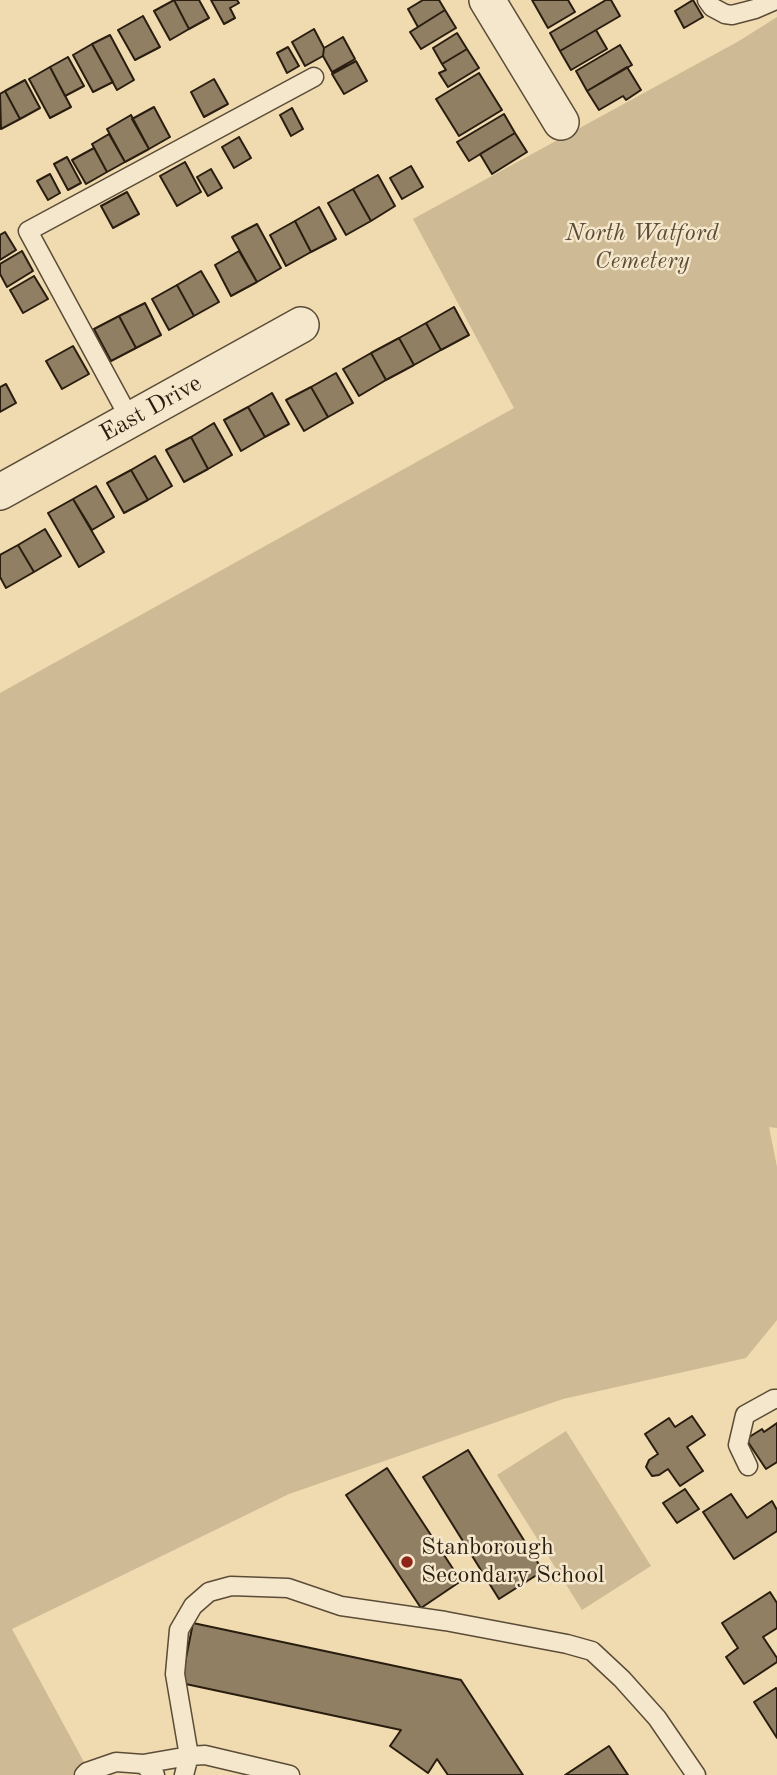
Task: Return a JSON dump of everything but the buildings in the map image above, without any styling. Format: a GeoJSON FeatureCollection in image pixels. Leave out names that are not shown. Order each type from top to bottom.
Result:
{"type":"FeatureCollection","features":[{"type":"Feature","properties":{"kind":"street"},"geometry":{"type":"LineString","coordinates":[[487,0],[561,122]]}},
{"type":"Feature","properties":{"kind":"street","name":"East Drive"},"geometry":{"type":"LineString","coordinates":[[0,492],[301,325]]}},
{"type":"Feature","properties":{"kind":"lane"},"geometry":{"type":"LineString","coordinates":[[707,0],[712,7],[732,15],[776,0]]}},
{"type":"Feature","properties":{"kind":"lane"},"geometry":{"type":"LineString","coordinates":[[131,421],[28,230],[314,77]]}},
{"type":"Feature","properties":{"kind":"lane"},"geometry":{"type":"LineString","coordinates":[[748,1465],[738,1445],[745,1415],[777,1399]]}},
{"type":"Feature","properties":{"kind":"lane"},"geometry":{"type":"LineString","coordinates":[[184,1775],[189,1756],[175,1674],[178,1630],[193,1606],[209,1592],[230,1586],[288,1588],[341,1606],[445,1621],[592,1651],[657,1718],[696,1775]]}},
{"type":"Feature","properties":{"kind":"lane"},"geometry":{"type":"LineString","coordinates":[[84,1775],[116,1762],[149,1770],[189,1756],[205,1755],[290,1775]]}},
{"type":"Feature","properties":{"kind":"green space","name":"North Watford Cemetery"},"geometry":{"type":"Polygon","coordinates":[[[777,17],[777,1128],[769,1127],[777,1167],[777,1320],[746,1358],[563,1399],[289,1494],[12,1629],[91,1775],[0,1775],[0,693],[514,408],[413,219],[739,41],[777,17]]]}},
{"type":"Feature","properties":{"kind":"green space"},"geometry":{"type":"Polygon","coordinates":[[[566,1431],[651,1566],[582,1610],[497,1475],[566,1431]]]}},
{"type":"Feature","properties":{"kind":"place","name":"Stanborough Secondary School"},"geometry":{"type":"Point","coordinates":[407,1562]}}]}
